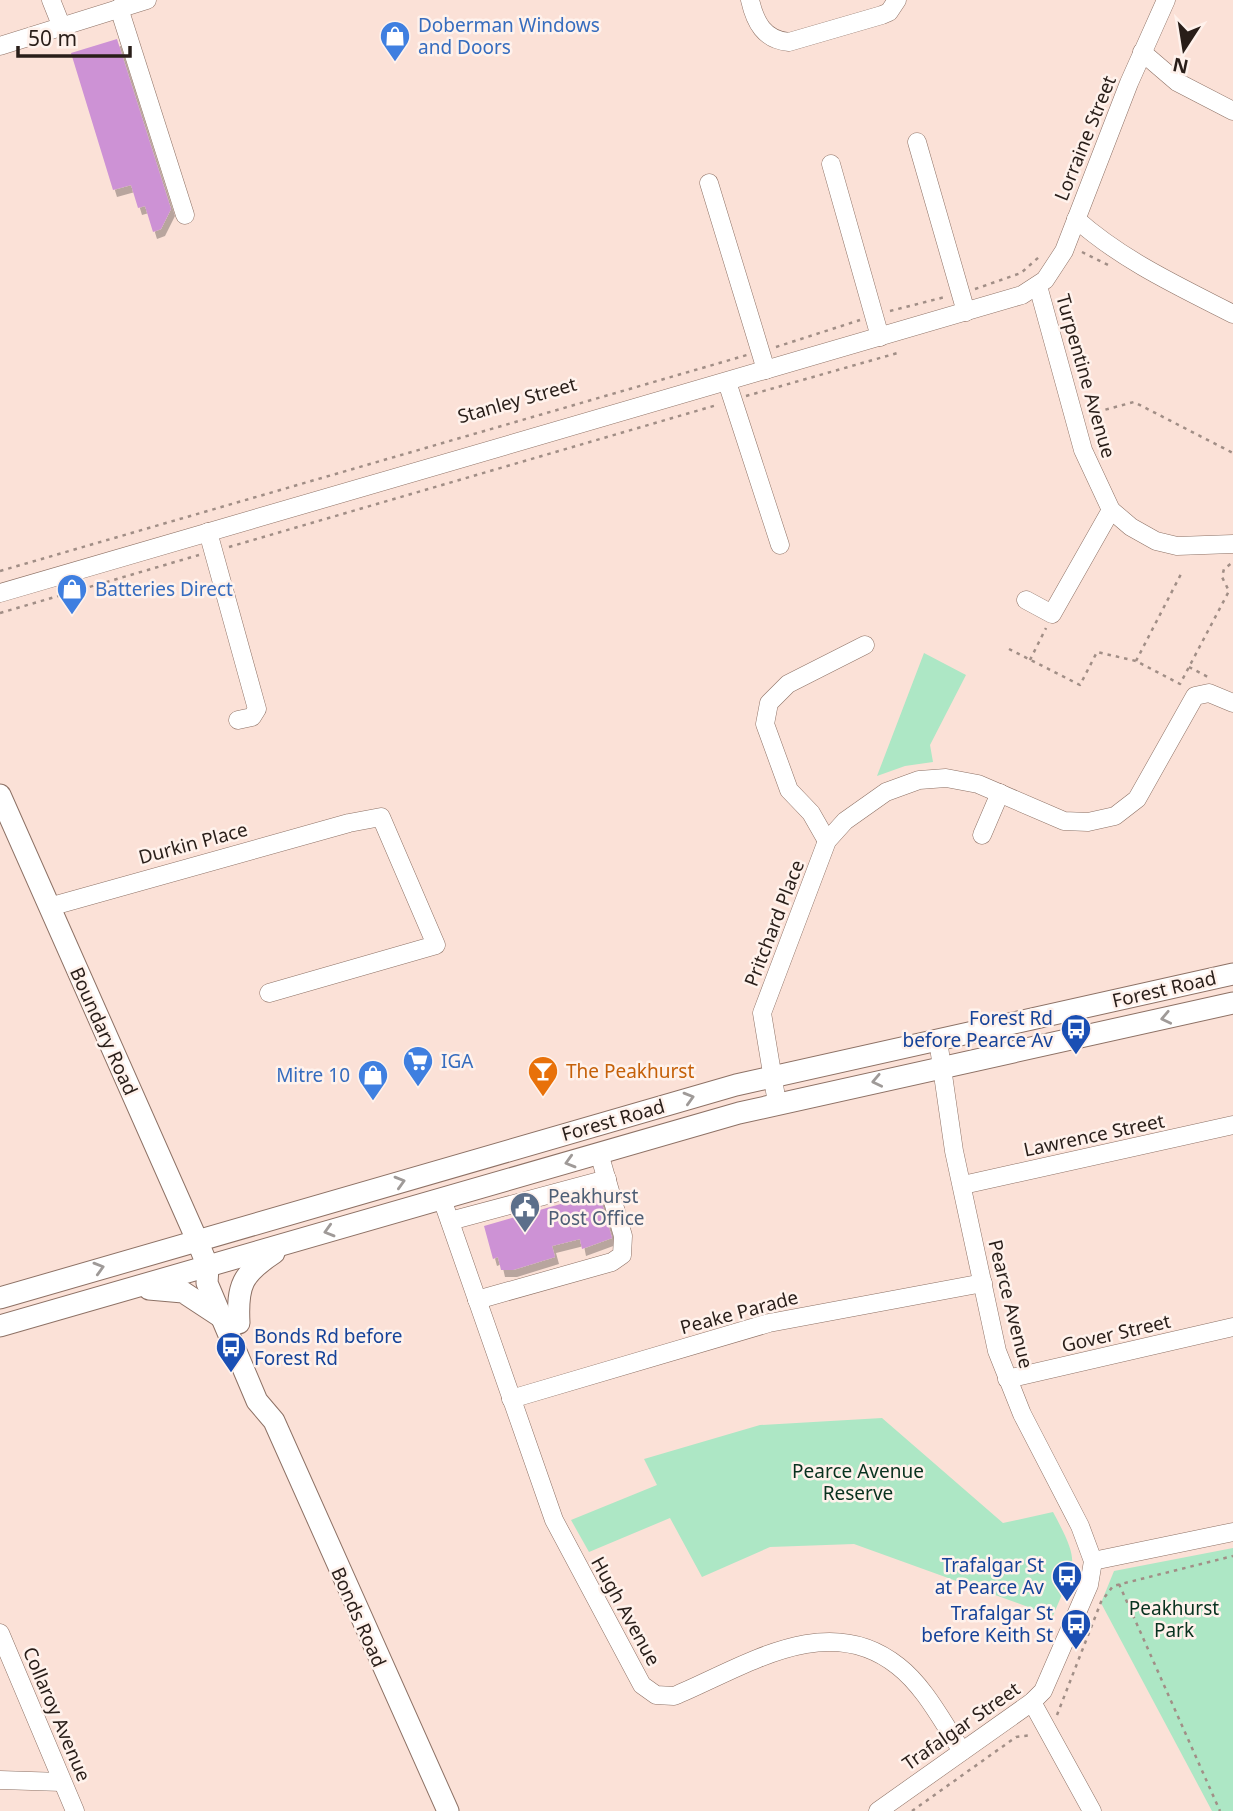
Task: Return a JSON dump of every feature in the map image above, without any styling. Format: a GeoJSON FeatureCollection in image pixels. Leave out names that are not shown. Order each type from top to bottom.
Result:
{"type":"FeatureCollection","features":[{"type":"Feature","properties":{"kind":"main road","name":"Boundary Road"},"geometry":{"type":"LineString","coordinates":[[0,795],[208,1267]]}},
{"type":"Feature","properties":{"kind":"main road","name":"Forest Road"},"geometry":{"type":"LineString","coordinates":[[0,1298],[771,1077],[1233,974]]}},
{"type":"Feature","properties":{"kind":"main road","name":"Forest Road"},"geometry":{"type":"LineString","coordinates":[[0,1326],[777,1103],[1233,1003]]}},
{"type":"Feature","properties":{"kind":"main road"},"geometry":{"type":"LineString","coordinates":[[133,1288],[183,1292],[231,1321],[247,1273],[290,1242]]}},
{"type":"Feature","properties":{"kind":"main road","name":"Bonds Road"},"geometry":{"type":"LineString","coordinates":[[208,1267],[220,1279],[231,1321],[272,1398],[274,1420],[449,1811]]}},
{"type":"Feature","properties":{"kind":"street"},"geometry":{"type":"LineString","coordinates":[[51,0],[61,25]]}},
{"type":"Feature","properties":{"kind":"street"},"geometry":{"type":"LineString","coordinates":[[0,46],[146,0]]}},
{"type":"Feature","properties":{"kind":"street"},"geometry":{"type":"LineString","coordinates":[[750,0],[756,23],[779,41],[789,42],[889,12],[897,0]]}},
{"type":"Feature","properties":{"kind":"street","name":"Lorraine Street"},"geometry":{"type":"LineString","coordinates":[[1038,286],[1056,267],[1142,52],[1166,0]]}},
{"type":"Feature","properties":{"kind":"street"},"geometry":{"type":"LineString","coordinates":[[119,8],[185,215]]}},
{"type":"Feature","properties":{"kind":"street"},"geometry":{"type":"LineString","coordinates":[[1142,52],[1167,74],[1233,111]]}},
{"type":"Feature","properties":{"kind":"street"},"geometry":{"type":"LineString","coordinates":[[917,142],[966,312]]}},
{"type":"Feature","properties":{"kind":"street"},"geometry":{"type":"LineString","coordinates":[[831,164],[880,337]]}},
{"type":"Feature","properties":{"kind":"street"},"geometry":{"type":"LineString","coordinates":[[709,183],[766,370]]}},
{"type":"Feature","properties":{"kind":"street"},"geometry":{"type":"LineString","coordinates":[[1076,219],[1102,242],[1233,314]]}},
{"type":"Feature","properties":{"kind":"street"},"geometry":{"type":"LineString","coordinates":[[0,593],[1012,299],[1038,286]]}},
{"type":"Feature","properties":{"kind":"street","name":"Turpentine Avenue"},"geometry":{"type":"LineString","coordinates":[[1038,286],[1083,450],[1111,510],[1156,541],[1177,546],[1233,544]]}},
{"type":"Feature","properties":{"kind":"street"},"geometry":{"type":"LineString","coordinates":[[727,382],[780,545]]}},
{"type":"Feature","properties":{"kind":"street"},"geometry":{"type":"LineString","coordinates":[[1026,600],[1052,614],[1111,510]]}},
{"type":"Feature","properties":{"kind":"street"},"geometry":{"type":"LineString","coordinates":[[208,532],[257,709],[252,716],[238,720]]}},
{"type":"Feature","properties":{"kind":"street"},"geometry":{"type":"LineString","coordinates":[[827,841],[811,813],[789,790],[765,724],[769,703],[788,684],[865,645]]}},
{"type":"Feature","properties":{"kind":"street","name":"Pritchard Place"},"geometry":{"type":"LineString","coordinates":[[777,1103],[762,1013],[827,841],[864,806],[903,785],[934,778],[957,778],[1000,793],[1045,815],[1075,822],[1115,816],[1137,799],[1195,696],[1209,693],[1233,703]]}},
{"type":"Feature","properties":{"kind":"street"},"geometry":{"type":"LineString","coordinates":[[982,835],[1000,793]]}},
{"type":"Feature","properties":{"kind":"street","name":"Durkin Place"},"geometry":{"type":"LineString","coordinates":[[49,907],[349,822],[381,817],[436,945],[269,993]]}},
{"type":"Feature","properties":{"kind":"street","name":"Pearce Avenue"},"geometry":{"type":"LineString","coordinates":[[938,1040],[954,1151],[997,1350],[1007,1379],[1080,1526],[1093,1562]]}},
{"type":"Feature","properties":{"kind":"street","name":"Lawrence Street"},"geometry":{"type":"LineString","coordinates":[[963,1185],[1233,1125]]}},
{"type":"Feature","properties":{"kind":"street"},"geometry":{"type":"LineString","coordinates":[[477,1300],[612,1262],[622,1255],[625,1244],[599,1153]]}},
{"type":"Feature","properties":{"kind":"street"},"geometry":{"type":"LineString","coordinates":[[450,1221],[607,1179]]}},
{"type":"Feature","properties":{"kind":"street","name":"Hugh Avenue"},"geometry":{"type":"LineString","coordinates":[[442,1199],[511,1399],[565,1544],[638,1678],[648,1691],[665,1697],[674,1696],[783,1648],[811,1642],[840,1642],[869,1649],[898,1666],[920,1690],[962,1751]]}},
{"type":"Feature","properties":{"kind":"street","name":"Peake Parade"},"geometry":{"type":"LineString","coordinates":[[511,1399],[769,1323],[983,1283]]}},
{"type":"Feature","properties":{"kind":"street","name":"Gover Street"},"geometry":{"type":"LineString","coordinates":[[1007,1379],[1233,1327]]}},
{"type":"Feature","properties":{"kind":"street"},"geometry":{"type":"LineString","coordinates":[[1093,1562],[1233,1532]]}},
{"type":"Feature","properties":{"kind":"street","name":"Trafalgar Street"},"geometry":{"type":"LineString","coordinates":[[878,1811],[1032,1702],[1043,1691],[1089,1585],[1093,1562]]}},
{"type":"Feature","properties":{"kind":"street","name":"Collaroy Avenue"},"geometry":{"type":"LineString","coordinates":[[0,1633],[75,1811]]}},
{"type":"Feature","properties":{"kind":"street"},"geometry":{"type":"LineString","coordinates":[[1032,1702],[1092,1811]]}},
{"type":"Feature","properties":{"kind":"street"},"geometry":{"type":"LineString","coordinates":[[0,1780],[62,1782]]}},
{"type":"Feature","properties":{"kind":"path","name":"Stanley Street"},"geometry":{"type":"LineString","coordinates":[[0,571],[1011,278],[1039,257]]}},
{"type":"Feature","properties":{"kind":"path"},"geometry":{"type":"LineString","coordinates":[[734,400],[901,352]]}},
{"type":"Feature","properties":{"kind":"path"},"geometry":{"type":"LineString","coordinates":[[1087,414],[1134,402],[1233,453]]}},
{"type":"Feature","properties":{"kind":"path"},"geometry":{"type":"LineString","coordinates":[[0,613],[721,404]]}},
{"type":"Feature","properties":{"kind":"path"},"geometry":{"type":"LineString","coordinates":[[1009,649],[1080,685],[1097,652],[1136,661],[1180,684],[1229,591],[1222,577],[1224,569],[1233,562]]}},
{"type":"Feature","properties":{"kind":"path"},"geometry":{"type":"LineString","coordinates":[[1136,661],[1181,573]]}},
{"type":"Feature","properties":{"kind":"path"},"geometry":{"type":"LineString","coordinates":[[1030,660],[1049,621]]}},
{"type":"Feature","properties":{"kind":"path"},"geometry":{"type":"LineString","coordinates":[[1057,1715],[1101,1602],[1108,1591],[1119,1584],[1233,1556]]}},
{"type":"Feature","properties":{"kind":"path"},"geometry":{"type":"LineString","coordinates":[[1119,1584],[1220,1811]]}},
{"type":"Feature","properties":{"kind":"path"},"geometry":{"type":"LineString","coordinates":[[912,1811],[1016,1737],[1028,1734],[1037,1739]]}},
{"type":"Feature","properties":{"kind":"green space"},"geometry":{"type":"Polygon","coordinates":[[[924,653],[966,675],[930,745],[933,762],[905,766],[877,776],[924,653]]]}},
{"type":"Feature","properties":{"kind":"green space","name":"Pearce Avenue Reserve"},"geometry":{"type":"Polygon","coordinates":[[[882,1418],[1003,1523],[1053,1512],[1068,1543],[1072,1564],[1053,1616],[854,1544],[770,1547],[702,1577],[670,1518],[589,1552],[571,1520],[657,1485],[644,1459],[760,1425],[882,1418]]]}},
{"type":"Feature","properties":{"kind":"green space","name":"Peakhurst Park"},"geometry":{"type":"Polygon","coordinates":[[[1233,1548],[1233,1811],[1212,1811],[1101,1603],[1114,1571],[1233,1548]]]}},
{"type":"Feature","properties":{"kind":"building"},"geometry":{"type":"Polygon","coordinates":[[[117,39],[171,209],[161,229],[153,232],[145,206],[138,208],[131,185],[113,190],[71,53],[117,39]]]}},
{"type":"Feature","properties":{"kind":"building"},"geometry":{"type":"Polygon","coordinates":[[[599,1193],[612,1238],[582,1249],[580,1239],[552,1246],[555,1257],[513,1270],[501,1270],[498,1257],[493,1259],[484,1226],[599,1193]]]}},
{"type":"Feature","properties":{"kind":"place","name":"Doberman Windows and Doors"},"geometry":{"type":"Point","coordinates":[395,63]}},
{"type":"Feature","properties":{"kind":"place","name":"Batteries Direct"},"geometry":{"type":"Point","coordinates":[72,616]}},
{"type":"Feature","properties":{"kind":"place","name":"Forest Rd before Pearce Av"},"geometry":{"type":"Point","coordinates":[1076,1056]}},
{"type":"Feature","properties":{"kind":"place","name":"IGA"},"geometry":{"type":"Point","coordinates":[418,1088]}},
{"type":"Feature","properties":{"kind":"place","name":"The Peakhurst"},"geometry":{"type":"Point","coordinates":[543,1098]}},
{"type":"Feature","properties":{"kind":"place","name":"Mitre 10"},"geometry":{"type":"Point","coordinates":[373,1102]}},
{"type":"Feature","properties":{"kind":"place","name":"Peakhurst Post Office"},"geometry":{"type":"Point","coordinates":[525,1234]}},
{"type":"Feature","properties":{"kind":"place","name":"Bonds Rd before Forest Rd"},"geometry":{"type":"Point","coordinates":[231,1374]}},
{"type":"Feature","properties":{"kind":"place","name":"Trafalgar St at Pearce Av"},"geometry":{"type":"Point","coordinates":[1067,1603]}},
{"type":"Feature","properties":{"kind":"place","name":"Trafalgar St before Keith St"},"geometry":{"type":"Point","coordinates":[1076,1651]}}]}
